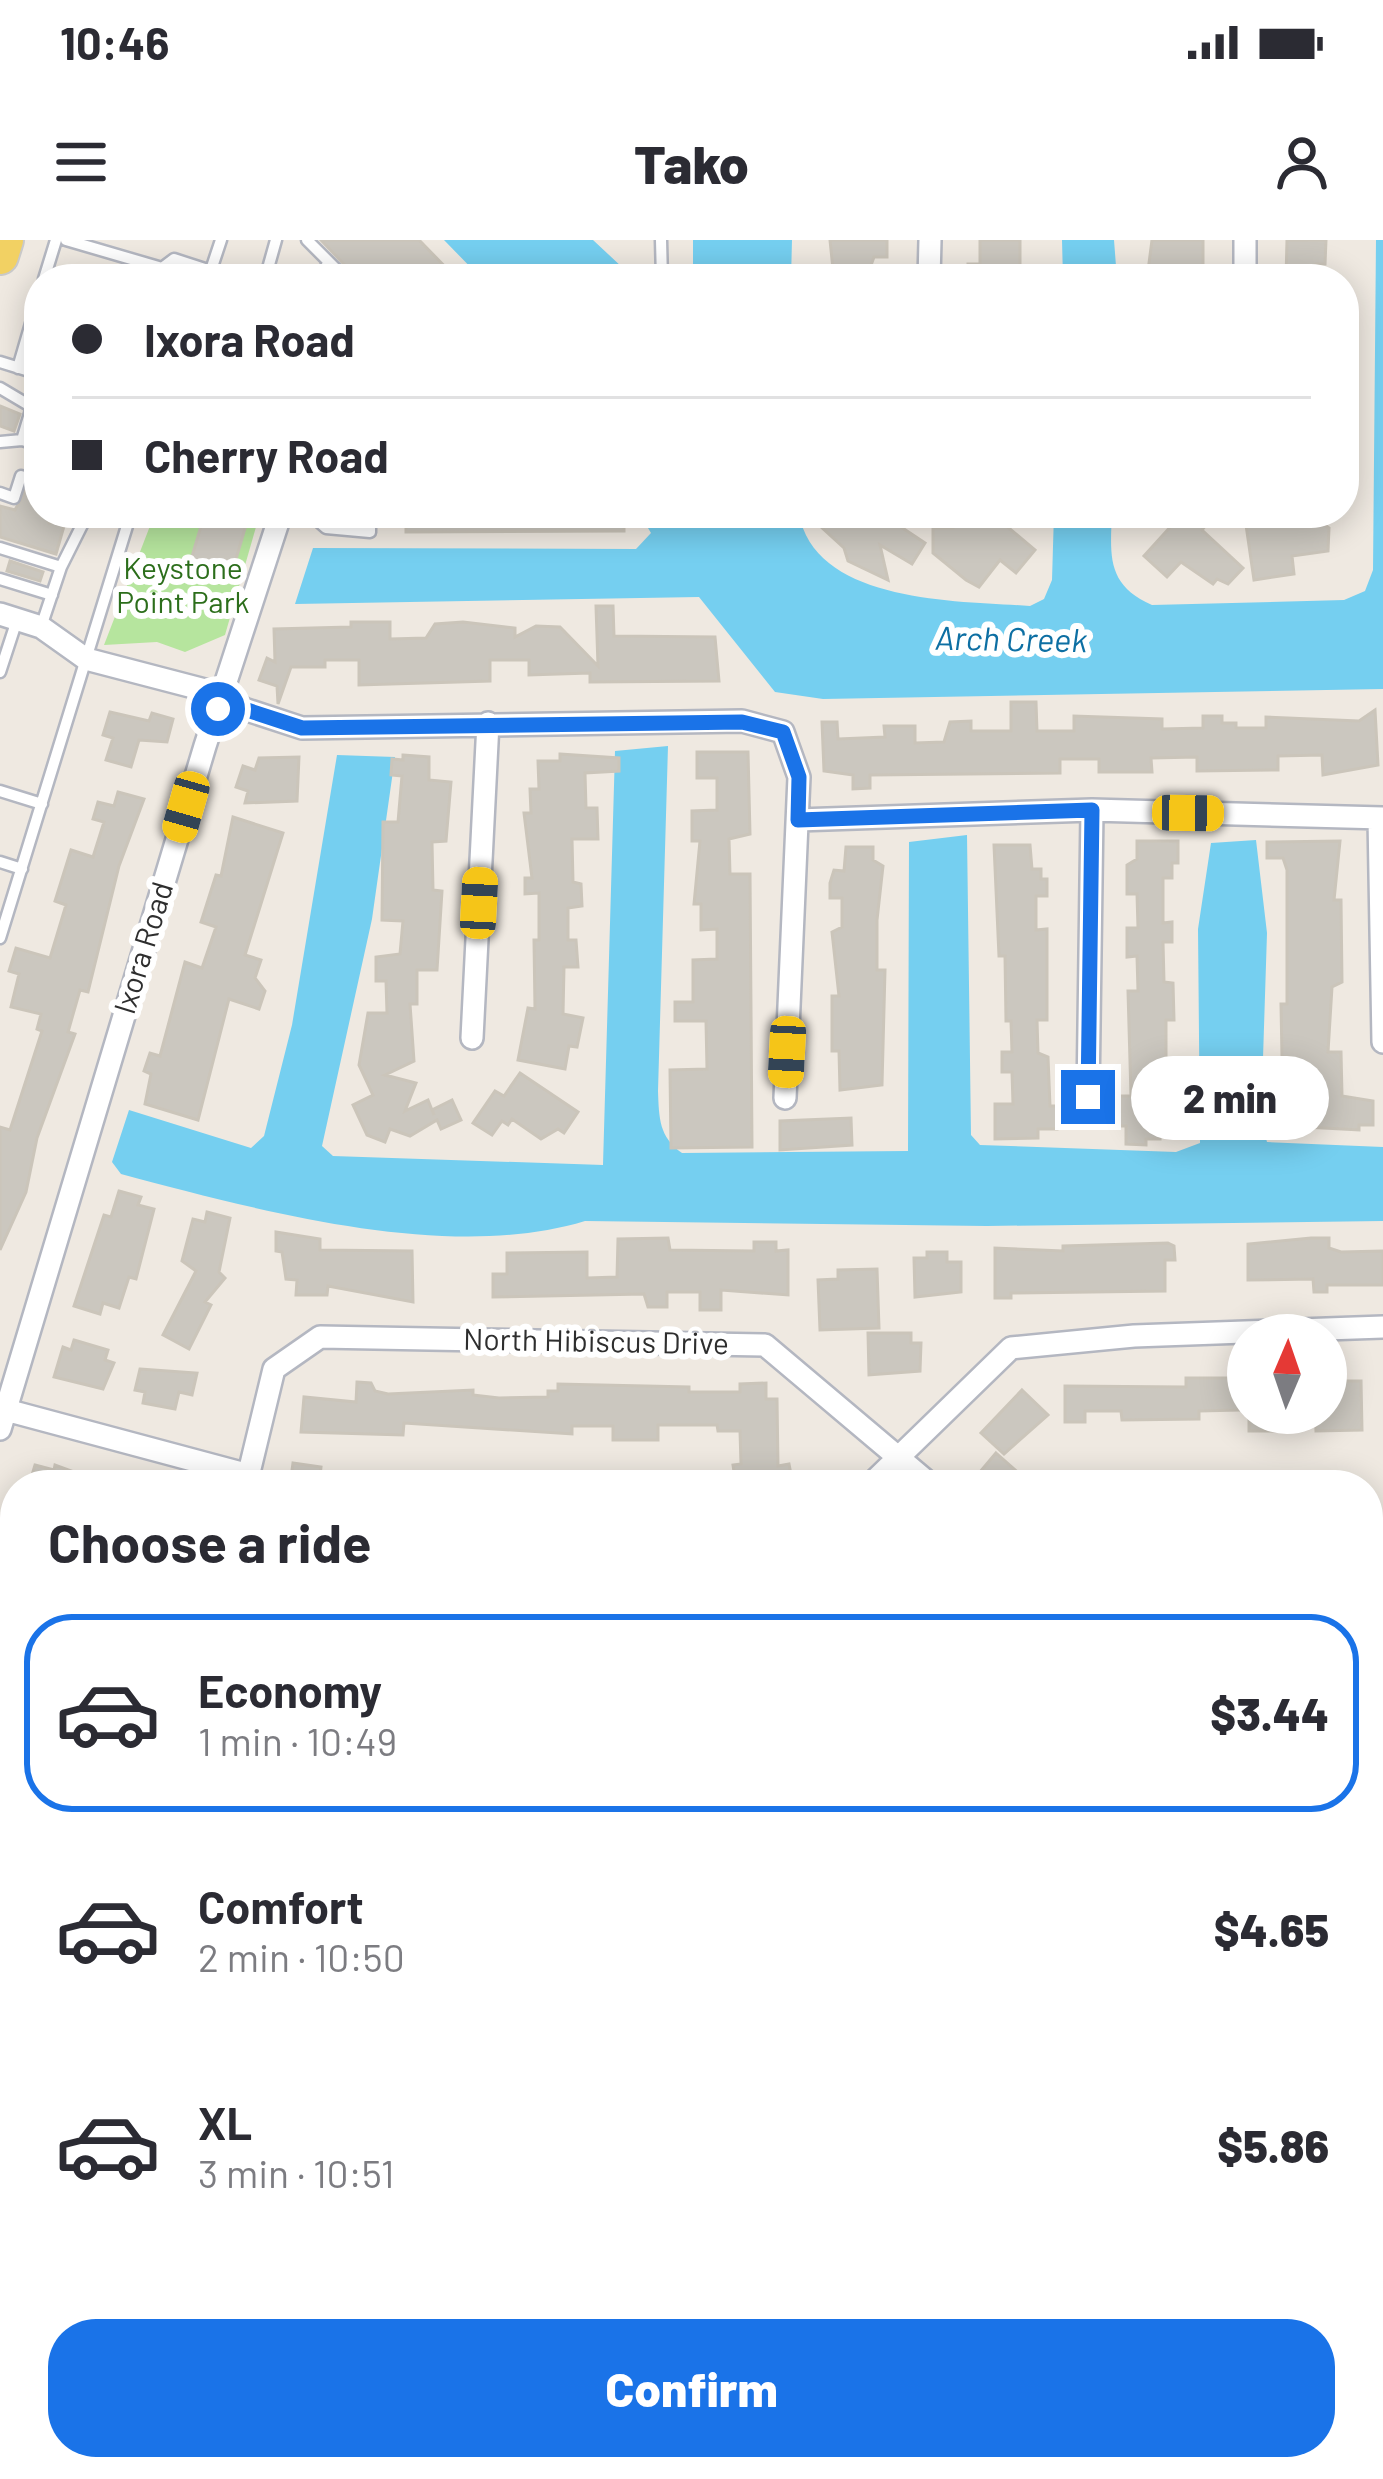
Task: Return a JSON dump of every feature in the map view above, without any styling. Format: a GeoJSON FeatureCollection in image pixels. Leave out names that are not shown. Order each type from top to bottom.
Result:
{"type":"FeatureCollection","features":[{"type":"Feature","properties":{"kind":"main road"},"geometry":{"type":"LineString","coordinates":[[0,256],[5,240]]}},
{"type":"Feature","properties":{"kind":"street","name":"Ixora Road"},"geometry":{"type":"LineString","coordinates":[[3,1420],[276,528]]}},
{"type":"Feature","properties":{"kind":"street"},"geometry":{"type":"LineString","coordinates":[[9,617],[41,627],[86,659],[224,694],[244,709],[302,728],[742,722],[783,732],[799,777],[785,1098]]}},
{"type":"Feature","properties":{"kind":"street"},"geometry":{"type":"LineString","coordinates":[[472,1038],[488,723]]}},
{"type":"Feature","properties":{"kind":"street"},"geometry":{"type":"LineString","coordinates":[[798,820],[1092,810],[1381,818],[1383,1042]]}},
{"type":"Feature","properties":{"kind":"street"},"geometry":{"type":"LineString","coordinates":[[1088,1097],[1092,810]]}},
{"type":"Feature","properties":{"kind":"street"},"geometry":{"type":"LineString","coordinates":[[887,1470],[1011,1348],[1134,1336],[1383,1327]]}},
{"type":"Feature","properties":{"kind":"street","name":"North Hibiscus Drive"},"geometry":{"type":"LineString","coordinates":[[249,1470],[274,1369],[320,1337],[765,1345],[914,1470]]}},
{"type":"Feature","properties":{"kind":"street"},"geometry":{"type":"LineString","coordinates":[[3,1420],[206,1470]]}},
{"type":"Feature","properties":{"kind":"lane"},"geometry":{"type":"LineString","coordinates":[[66,240],[133,264]]}},
{"type":"Feature","properties":{"kind":"lane"},"geometry":{"type":"LineString","coordinates":[[308,240],[328,263]]}},
{"type":"Feature","properties":{"kind":"lane"},"geometry":{"type":"LineString","coordinates":[[18,368],[24,347]]}},
{"type":"Feature","properties":{"kind":"lane"},"geometry":{"type":"LineString","coordinates":[[0,362],[24,370]]}},
{"type":"Feature","properties":{"kind":"lane"},"geometry":{"type":"LineString","coordinates":[[0,442],[22,440],[24,435]]}},
{"type":"Feature","properties":{"kind":"lane"},"geometry":{"type":"LineString","coordinates":[[5,499],[14,498],[24,477]]}},
{"type":"Feature","properties":{"kind":"lane"},"geometry":{"type":"LineString","coordinates":[[41,627],[61,567],[80,528]]}},
{"type":"Feature","properties":{"kind":"lane"},"geometry":{"type":"LineString","coordinates":[[0,938],[126,528]]}},
{"type":"Feature","properties":{"kind":"lane"},"geometry":{"type":"LineString","coordinates":[[331,528],[370,532],[370,528]]}},
{"type":"Feature","properties":{"kind":"lane"},"geometry":{"type":"LineString","coordinates":[[0,548],[43,556],[61,567]]}},
{"type":"Feature","properties":{"kind":"lane"},"geometry":{"type":"LineString","coordinates":[[0,579],[52,595]]}},
{"type":"Feature","properties":{"kind":"lane"},"geometry":{"type":"LineString","coordinates":[[0,672],[9,617]]}},
{"type":"Feature","properties":{"kind":"lane"},"geometry":{"type":"LineString","coordinates":[[0,790],[42,804]]}},
{"type":"Feature","properties":{"kind":"lane"},"geometry":{"type":"LineString","coordinates":[[0,862],[22,869]]}},
{"type":"Feature","properties":{"kind":"green space","name":"Keystone Point Park"},"geometry":{"type":"Polygon","coordinates":[[[149,528],[256,528],[225,635],[185,652],[157,642],[104,645],[149,528]]]}},
{"type":"Feature","properties":{"kind":"water"},"geometry":{"type":"Polygon","coordinates":[[[444,240],[593,240],[619,264],[467,264],[444,240]]]}},
{"type":"Feature","properties":{"kind":"water"},"geometry":{"type":"Polygon","coordinates":[[[693,240],[792,240],[791,264],[693,264],[693,240]]]}},
{"type":"Feature","properties":{"kind":"water"},"geometry":{"type":"Polygon","coordinates":[[[1062,240],[1114,240],[1116,264],[1063,264],[1062,240]]]}},
{"type":"Feature","properties":{"kind":"water","name":"Arch Creek"},"geometry":{"type":"Polygon","coordinates":[[[1376,240],[1383,240],[1383,689],[823,699],[775,692],[699,597],[295,604],[313,548],[636,549],[651,533],[648,528],[804,528],[810,543],[832,565],[860,581],[931,598],[1030,606],[1044,599],[1052,580],[1054,528],[1112,528],[1119,579],[1152,605],[1344,600],[1365,591],[1373,570],[1376,240]]]}},
{"type":"Feature","properties":{"kind":"water"},"geometry":{"type":"Polygon","coordinates":[[[668,746],[658,1091],[665,1133],[682,1153],[908,1151],[909,842],[967,835],[971,1135],[980,1145],[1176,1152],[1200,1143],[1198,929],[1211,843],[1256,840],[1267,933],[1261,1121],[1267,1142],[1383,1147],[1383,1221],[987,1226],[585,1221],[531,1233],[414,1234],[291,1216],[121,1174],[112,1162],[129,1110],[251,1148],[264,1136],[292,1025],[337,755],[395,757],[372,919],[322,1146],[333,1156],[603,1165],[615,751],[668,746]]]}},
{"type":"Feature","properties":{"kind":"building"},"geometry":{"type":"Polygon","coordinates":[[[321,240],[419,240],[442,264],[344,264],[321,240]]]}},
{"type":"Feature","properties":{"kind":"building"},"geometry":{"type":"Polygon","coordinates":[[[830,240],[887,240],[887,257],[874,257],[871,264],[832,264],[830,240]]]}},
{"type":"Feature","properties":{"kind":"building"},"geometry":{"type":"Polygon","coordinates":[[[980,240],[1020,240],[1020,264],[980,264],[980,240]]]}},
{"type":"Feature","properties":{"kind":"building"},"geometry":{"type":"Polygon","coordinates":[[[1152,240],[1203,240],[1203,264],[1149,264],[1152,240]]]}},
{"type":"Feature","properties":{"kind":"building"},"geometry":{"type":"Polygon","coordinates":[[[1287,240],[1326,240],[1325,264],[1286,264],[1287,240]]]}},
{"type":"Feature","properties":{"kind":"building"},"geometry":{"type":"Polygon","coordinates":[[[0,406],[20,414],[14,431],[0,426],[0,406]]]}},
{"type":"Feature","properties":{"kind":"building"},"geometry":{"type":"Polygon","coordinates":[[[24,494],[24,528],[63,528],[56,554],[0,537],[0,506],[15,510],[24,494]]]}},
{"type":"Feature","properties":{"kind":"building"},"geometry":{"type":"Polygon","coordinates":[[[200,528],[245,528],[231,576],[190,563],[200,528]]]}},
{"type":"Feature","properties":{"kind":"building"},"geometry":{"type":"Polygon","coordinates":[[[406,528],[624,528],[624,531],[406,532],[406,528]]]}},
{"type":"Feature","properties":{"kind":"building"},"geometry":{"type":"Polygon","coordinates":[[[822,528],[902,528],[925,543],[912,564],[880,545],[888,580],[848,561],[844,548],[822,528]]]}},
{"type":"Feature","properties":{"kind":"building"},"geometry":{"type":"Polygon","coordinates":[[[933,528],[1009,528],[1035,550],[1016,573],[1000,560],[979,587],[933,553],[933,528]]]}},
{"type":"Feature","properties":{"kind":"building"},"geometry":{"type":"Polygon","coordinates":[[[1169,528],[1204,528],[1243,568],[1228,584],[1217,579],[1213,584],[1181,562],[1167,577],[1144,556],[1169,528]]]}},
{"type":"Feature","properties":{"kind":"building"},"geometry":{"type":"Polygon","coordinates":[[[1246,528],[1329,528],[1328,551],[1292,556],[1294,574],[1254,580],[1246,528]]]}},
{"type":"Feature","properties":{"kind":"building"},"geometry":{"type":"Polygon","coordinates":[[[10,561],[43,572],[40,581],[7,571],[10,561]]]}},
{"type":"Feature","properties":{"kind":"building"},"geometry":{"type":"Polygon","coordinates":[[[596,606],[613,606],[614,636],[715,637],[719,681],[590,682],[590,673],[529,675],[529,660],[490,660],[490,681],[359,685],[359,660],[325,660],[325,667],[291,667],[278,704],[277,686],[259,680],[267,658],[275,662],[274,629],[351,627],[351,622],[390,622],[390,639],[426,638],[435,624],[463,622],[515,628],[515,637],[536,626],[560,627],[598,666],[596,606]]]}},
{"type":"Feature","properties":{"kind":"building"},"geometry":{"type":"Polygon","coordinates":[[[1011,702],[1036,702],[1037,731],[1074,731],[1074,716],[1162,719],[1162,729],[1203,728],[1203,716],[1222,716],[1222,723],[1236,723],[1236,728],[1266,728],[1266,717],[1359,721],[1375,710],[1378,765],[1323,775],[1322,755],[1278,756],[1278,770],[1197,771],[1197,757],[1151,758],[1152,772],[1099,772],[1099,759],[1060,759],[1060,773],[870,775],[870,788],[853,789],[853,775],[824,771],[822,722],[837,722],[838,739],[885,737],[884,726],[915,726],[915,743],[944,742],[950,722],[971,721],[971,731],[1011,731],[1011,702]]]}},
{"type":"Feature","properties":{"kind":"building"},"geometry":{"type":"Polygon","coordinates":[[[110,712],[149,721],[152,713],[173,719],[167,742],[139,740],[131,767],[106,760],[113,738],[103,735],[110,712]]]}},
{"type":"Feature","properties":{"kind":"building"},"geometry":{"type":"Polygon","coordinates":[[[697,752],[748,752],[750,834],[729,839],[730,874],[750,874],[752,1147],[671,1148],[670,1070],[707,1069],[706,1021],[675,1021],[675,1002],[693,1002],[693,960],[717,959],[717,929],[701,930],[701,904],[694,904],[700,841],[692,841],[692,811],[717,810],[717,778],[697,778],[697,752]]]}},
{"type":"Feature","properties":{"kind":"building"},"geometry":{"type":"Polygon","coordinates":[[[560,754],[619,758],[619,771],[585,773],[586,808],[597,808],[598,839],[572,839],[573,882],[581,884],[582,906],[568,908],[568,940],[576,940],[578,967],[564,967],[563,1014],[583,1018],[577,1047],[569,1046],[565,1069],[518,1060],[528,1008],[535,1009],[534,940],[539,940],[539,893],[525,894],[525,878],[532,878],[524,813],[531,813],[530,789],[539,789],[538,761],[560,761],[560,754]]]}},
{"type":"Feature","properties":{"kind":"building"},"geometry":{"type":"Polygon","coordinates":[[[403,755],[429,757],[429,780],[451,782],[446,841],[432,842],[433,890],[442,891],[437,970],[417,970],[417,1004],[410,1004],[414,1061],[385,1075],[416,1083],[405,1111],[428,1100],[432,1110],[452,1100],[461,1120],[441,1129],[437,1120],[410,1136],[390,1129],[385,1142],[367,1135],[353,1105],[373,1095],[359,1065],[368,1013],[387,1013],[386,981],[376,981],[376,957],[400,954],[403,921],[382,920],[383,822],[398,822],[402,776],[391,775],[392,759],[403,760],[403,755]]]}},
{"type":"Feature","properties":{"kind":"building"},"geometry":{"type":"Polygon","coordinates":[[[299,757],[297,801],[245,803],[248,791],[236,787],[243,766],[255,770],[259,758],[299,757]]]}},
{"type":"Feature","properties":{"kind":"building"},"geometry":{"type":"Polygon","coordinates":[[[118,792],[144,799],[119,866],[88,992],[80,990],[68,1032],[75,1034],[37,1138],[26,1192],[0,1250],[0,1127],[10,1130],[42,1031],[37,1029],[41,1014],[11,1007],[19,974],[9,971],[16,948],[50,958],[66,905],[55,901],[71,850],[93,857],[104,822],[93,819],[98,802],[114,806],[118,792]]]}},
{"type":"Feature","properties":{"kind":"building"},"geometry":{"type":"Polygon","coordinates":[[[233,817],[283,833],[245,955],[261,960],[255,978],[265,991],[259,1009],[229,999],[198,1120],[145,1104],[151,1074],[144,1071],[150,1053],[160,1056],[185,962],[202,968],[216,927],[201,922],[216,875],[221,876],[233,817]]]}},
{"type":"Feature","properties":{"kind":"building"},"geometry":{"type":"Polygon","coordinates":[[[1137,841],[1178,841],[1172,878],[1163,878],[1163,923],[1172,922],[1172,942],[1163,942],[1164,982],[1173,983],[1174,1020],[1166,1020],[1166,1092],[1184,1092],[1184,1120],[1172,1120],[1172,1130],[1160,1130],[1160,1139],[1146,1139],[1146,1145],[1126,1144],[1126,1126],[1118,1126],[1119,1096],[1131,1096],[1128,991],[1138,991],[1137,956],[1127,957],[1127,928],[1138,928],[1137,894],[1127,894],[1127,865],[1137,859],[1137,841]]]}},
{"type":"Feature","properties":{"kind":"building"},"geometry":{"type":"Polygon","coordinates":[[[1340,841],[1334,900],[1341,900],[1342,982],[1332,987],[1328,1052],[1341,1052],[1342,1096],[1373,1101],[1373,1125],[1359,1125],[1359,1130],[1287,1126],[1289,1057],[1282,1057],[1281,1004],[1287,1004],[1287,870],[1283,858],[1267,858],[1267,842],[1340,841]]]}},
{"type":"Feature","properties":{"kind":"building"},"geometry":{"type":"Polygon","coordinates":[[[994,845],[1030,845],[1032,869],[1041,869],[1041,879],[1047,879],[1047,896],[1036,896],[1036,930],[1047,929],[1047,1020],[1037,1020],[1038,1053],[1048,1057],[1050,1106],[1057,1106],[1057,1129],[1038,1129],[1038,1138],[995,1139],[995,1104],[1013,1104],[1012,1072],[1002,1072],[1002,1052],[1012,1052],[1011,1021],[1006,1021],[1005,956],[999,956],[994,845]]]}},
{"type":"Feature","properties":{"kind":"building"},"geometry":{"type":"Polygon","coordinates":[[[846,847],[873,847],[873,860],[883,866],[877,970],[885,970],[882,1085],[840,1090],[839,1051],[832,1051],[832,996],[839,996],[832,932],[842,927],[842,898],[830,898],[830,883],[834,870],[844,871],[846,847]]]}},
{"type":"Feature","properties":{"kind":"building"},"geometry":{"type":"Polygon","coordinates":[[[520,1073],[578,1112],[564,1133],[558,1129],[541,1139],[512,1119],[508,1125],[502,1121],[492,1135],[473,1123],[495,1091],[504,1096],[520,1073]]]}},
{"type":"Feature","properties":{"kind":"building"},"geometry":{"type":"Polygon","coordinates":[[[851,1118],[852,1145],[780,1150],[780,1121],[851,1118]]]}},
{"type":"Feature","properties":{"kind":"building"},"geometry":{"type":"Polygon","coordinates":[[[119,1191],[141,1197],[138,1205],[154,1209],[136,1279],[129,1277],[119,1308],[103,1303],[100,1314],[74,1306],[104,1215],[111,1217],[119,1191]]]}},
{"type":"Feature","properties":{"kind":"building"},"geometry":{"type":"Polygon","coordinates":[[[207,1212],[230,1218],[219,1272],[225,1278],[205,1302],[211,1305],[189,1349],[163,1335],[196,1271],[182,1261],[193,1219],[205,1222],[207,1212]]]}},
{"type":"Feature","properties":{"kind":"building"},"geometry":{"type":"Polygon","coordinates":[[[276,1232],[320,1239],[320,1250],[412,1251],[413,1302],[328,1286],[327,1295],[296,1295],[297,1280],[286,1279],[282,1252],[276,1251],[276,1232]]]}},
{"type":"Feature","properties":{"kind":"building"},"geometry":{"type":"Polygon","coordinates":[[[668,1238],[670,1250],[754,1251],[754,1242],[776,1242],[776,1251],[788,1250],[788,1295],[721,1290],[721,1310],[700,1310],[700,1292],[667,1292],[667,1307],[648,1307],[644,1294],[493,1297],[493,1274],[507,1274],[507,1253],[587,1252],[587,1278],[617,1277],[618,1239],[668,1238]]]}},
{"type":"Feature","properties":{"kind":"building"},"geometry":{"type":"Polygon","coordinates":[[[1329,1238],[1329,1248],[1341,1252],[1383,1251],[1383,1285],[1327,1285],[1327,1292],[1314,1292],[1313,1279],[1248,1280],[1248,1244],[1329,1238]]]}},
{"type":"Feature","properties":{"kind":"building"},"geometry":{"type":"Polygon","coordinates":[[[1063,1246],[1174,1246],[1175,1260],[1165,1260],[1165,1291],[1011,1293],[1011,1298],[995,1298],[995,1248],[1063,1251],[1063,1246]]]}},
{"type":"Feature","properties":{"kind":"building"},"geometry":{"type":"Polygon","coordinates":[[[927,1252],[947,1252],[947,1262],[961,1262],[961,1292],[915,1297],[914,1258],[927,1258],[927,1252]]]}},
{"type":"Feature","properties":{"kind":"building"},"geometry":{"type":"Polygon","coordinates":[[[877,1269],[879,1328],[820,1330],[818,1280],[838,1279],[838,1270],[877,1269]]]}},
{"type":"Feature","properties":{"kind":"building"},"geometry":{"type":"Polygon","coordinates":[[[868,1333],[911,1333],[911,1343],[921,1343],[920,1371],[869,1375],[868,1333]]]}},
{"type":"Feature","properties":{"kind":"building"},"geometry":{"type":"Polygon","coordinates":[[[74,1340],[108,1350],[105,1360],[114,1363],[103,1389],[54,1377],[63,1347],[71,1350],[74,1340]]]}},
{"type":"Feature","properties":{"kind":"building"},"geometry":{"type":"Polygon","coordinates":[[[140,1369],[197,1373],[192,1395],[179,1392],[175,1409],[143,1403],[145,1392],[135,1390],[140,1369]]]}},
{"type":"Feature","properties":{"kind":"building"},"geometry":{"type":"Polygon","coordinates":[[[1186,1378],[1227,1378],[1227,1410],[1199,1411],[1199,1419],[1122,1420],[1121,1411],[1085,1411],[1085,1422],[1065,1422],[1065,1386],[1186,1387],[1186,1378]]]}},
{"type":"Feature","properties":{"kind":"building"},"geometry":{"type":"Polygon","coordinates":[[[1347,1381],[1361,1381],[1362,1430],[1347,1430],[1347,1381]]]}},
{"type":"Feature","properties":{"kind":"building"},"geometry":{"type":"Polygon","coordinates":[[[357,1382],[371,1383],[375,1391],[388,1394],[473,1390],[473,1395],[499,1398],[548,1397],[548,1391],[558,1391],[558,1384],[740,1392],[740,1384],[766,1383],[766,1399],[777,1399],[778,1466],[789,1464],[790,1470],[734,1470],[733,1465],[741,1464],[740,1431],[718,1431],[717,1425],[658,1425],[658,1440],[613,1440],[613,1426],[572,1426],[572,1434],[404,1423],[403,1435],[301,1432],[304,1397],[356,1402],[357,1382]]]}},
{"type":"Feature","properties":{"kind":"building"},"geometry":{"type":"Polygon","coordinates":[[[1022,1390],[1048,1415],[1004,1454],[981,1433],[1022,1390]]]}},
{"type":"Feature","properties":{"kind":"building"},"geometry":{"type":"Polygon","coordinates":[[[996,1453],[1015,1470],[982,1470],[996,1453]]]}},
{"type":"Feature","properties":{"kind":"building"},"geometry":{"type":"Polygon","coordinates":[[[293,1463],[321,1467],[321,1470],[292,1470],[293,1463]]]}},
{"type":"Feature","properties":{"kind":"route"},"geometry":{"type":"LineString","coordinates":[[218,709],[224,694],[244,709],[302,728],[742,722],[783,732],[799,777],[798,820],[1092,810],[1088,1097]]}}]}
